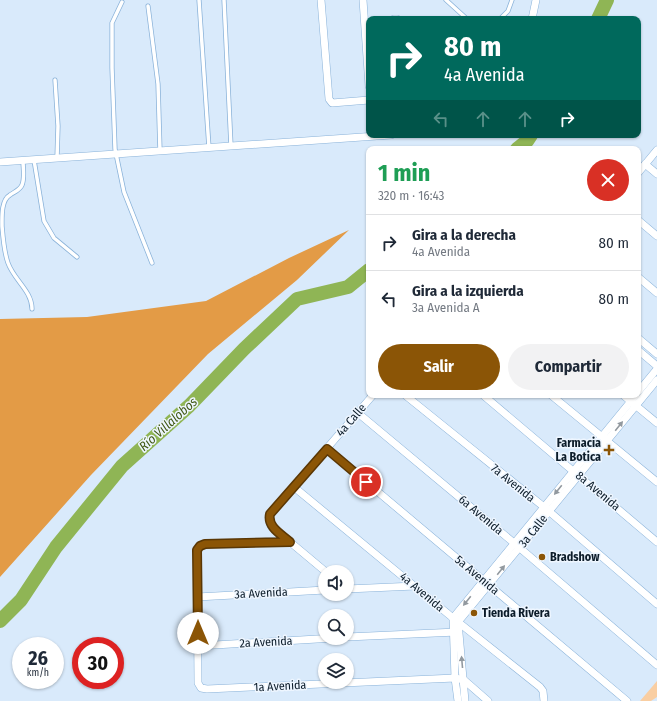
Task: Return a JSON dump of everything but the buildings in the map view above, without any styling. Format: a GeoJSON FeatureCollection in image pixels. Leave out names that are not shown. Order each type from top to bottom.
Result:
{"type":"FeatureCollection","features":[{"type":"Feature","properties":{"kind":"street"},"geometry":{"type":"LineString","coordinates":[[321,0],[329,99],[332,103],[366,100]]}},
{"type":"Feature","properties":{"kind":"street"},"geometry":{"type":"LineString","coordinates":[[363,0],[366,22]]}},
{"type":"Feature","properties":{"kind":"street"},"geometry":{"type":"LineString","coordinates":[[533,16],[536,0]]}},
{"type":"Feature","properties":{"kind":"street"},"geometry":{"type":"LineString","coordinates":[[0,162],[366,136]]}},
{"type":"Feature","properties":{"kind":"street"},"geometry":{"type":"LineString","coordinates":[[641,169],[657,150]]}},
{"type":"Feature","properties":{"kind":"street"},"geometry":{"type":"LineString","coordinates":[[645,164],[657,174]]}},
{"type":"Feature","properties":{"kind":"street"},"geometry":{"type":"LineString","coordinates":[[641,223],[657,236]]}},
{"type":"Feature","properties":{"kind":"street"},"geometry":{"type":"LineString","coordinates":[[641,280],[657,294]]}},
{"type":"Feature","properties":{"kind":"street"},"geometry":{"type":"LineString","coordinates":[[641,341],[657,354]]}},
{"type":"Feature","properties":{"kind":"street"},"geometry":{"type":"LineString","coordinates":[[641,353],[657,366]]}},
{"type":"Feature","properties":{"kind":"street"},"geometry":{"type":"LineString","coordinates":[[641,388],[657,369]]}},
{"type":"Feature","properties":{"kind":"street","name":"3a Calle"},"geometry":{"type":"LineString","coordinates":[[641,395],[657,380]]}},
{"type":"Feature","properties":{"kind":"street","name":"4a Calle"},"geometry":{"type":"LineString","coordinates":[[290,542],[271,526],[269,520],[270,514],[370,398]]}},
{"type":"Feature","properties":{"kind":"street","name":"7a Avenida"},"geometry":{"type":"LineString","coordinates":[[409,398],[546,510],[657,604]]}},
{"type":"Feature","properties":{"kind":"street","name":"8a Avenida"},"geometry":{"type":"LineString","coordinates":[[487,398],[657,542]]}},
{"type":"Feature","properties":{"kind":"street"},"geometry":{"type":"LineString","coordinates":[[555,398],[657,482]]}},
{"type":"Feature","properties":{"kind":"street"},"geometry":{"type":"LineString","coordinates":[[627,398],[657,423]]}},
{"type":"Feature","properties":{"kind":"street","name":"3a Calle"},"geometry":{"type":"LineString","coordinates":[[633,403],[635,398]]}},
{"type":"Feature","properties":{"kind":"street","name":"3a Calle"},"geometry":{"type":"LineString","coordinates":[[456,620],[638,398]]}},
{"type":"Feature","properties":{"kind":"street","name":"6a Avenida"},"geometry":{"type":"LineString","coordinates":[[358,413],[517,545],[657,665]]}},
{"type":"Feature","properties":{"kind":"street","name":"5a Avenida"},"geometry":{"type":"LineString","coordinates":[[327,449],[627,701]]}},
{"type":"Feature","properties":{"kind":"street","name":"4a Avenida"},"geometry":{"type":"LineString","coordinates":[[294,486],[456,620],[540,687],[543,691],[544,701]]}},
{"type":"Feature","properties":{"kind":"street"},"geometry":{"type":"LineString","coordinates":[[198,646],[197,550],[200,546],[205,544],[290,542],[318,565]]}},
{"type":"Feature","properties":{"kind":"street"},"geometry":{"type":"LineString","coordinates":[[354,589],[415,586]]}},
{"type":"Feature","properties":{"kind":"street","name":"3a Avenida"},"geometry":{"type":"LineString","coordinates":[[197,597],[318,590]]}},
{"type":"Feature","properties":{"kind":"street"},"geometry":{"type":"LineString","coordinates":[[456,620],[455,678],[458,701]]}},
{"type":"Feature","properties":{"kind":"street"},"geometry":{"type":"LineString","coordinates":[[354,637],[456,632]]}},
{"type":"Feature","properties":{"kind":"street"},"geometry":{"type":"LineString","coordinates":[[456,632],[464,680],[465,701]]}},
{"type":"Feature","properties":{"kind":"street","name":"2a Avenida"},"geometry":{"type":"LineString","coordinates":[[198,646],[318,639]]}},
{"type":"Feature","properties":{"kind":"street","name":"1a Avenida"},"geometry":{"type":"LineString","coordinates":[[198,646],[198,683],[201,688],[207,689],[455,678],[464,680]]}},
{"type":"Feature","properties":{"kind":"street"},"geometry":{"type":"LineString","coordinates":[[464,680],[488,701]]}},
{"type":"Feature","properties":{"kind":"lane"},"geometry":{"type":"LineString","coordinates":[[199,0],[209,148]]}},
{"type":"Feature","properties":{"kind":"lane"},"geometry":{"type":"LineString","coordinates":[[224,0],[231,146]]}},
{"type":"Feature","properties":{"kind":"lane"},"geometry":{"type":"LineString","coordinates":[[446,0],[464,16]]}},
{"type":"Feature","properties":{"kind":"lane"},"geometry":{"type":"LineString","coordinates":[[503,16],[508,11],[512,0]]}},
{"type":"Feature","properties":{"kind":"lane"},"geometry":{"type":"LineString","coordinates":[[122,2],[112,24],[111,36],[116,154],[124,192],[152,263]]}},
{"type":"Feature","properties":{"kind":"lane"},"geometry":{"type":"LineString","coordinates":[[148,6],[158,84],[160,151]]}},
{"type":"Feature","properties":{"kind":"lane"},"geometry":{"type":"LineString","coordinates":[[55,80],[58,126],[57,158]]}},
{"type":"Feature","properties":{"kind":"lane"},"geometry":{"type":"LineString","coordinates":[[23,160],[24,178],[22,185],[20,189],[8,195],[5,199],[1,225],[8,263],[14,276],[28,295],[32,303],[32,309]]}},
{"type":"Feature","properties":{"kind":"lane"},"geometry":{"type":"LineString","coordinates":[[34,160],[44,221],[54,238],[77,256]]}},
{"type":"Feature","properties":{"kind":"shaded area"},"geometry":{"type":"Polygon","coordinates":[[[349,230],[297,280],[208,354],[91,475],[0,577],[0,319],[87,317],[206,301],[289,258],[349,230]]]}},
{"type":"Feature","properties":{"kind":"shaded area"},"geometry":{"type":"Polygon","coordinates":[[[657,681],[657,697],[651,701],[640,701],[657,681]]]}},
{"type":"Feature","properties":{"kind":"waterway","name":"Río Villalobos"},"geometry":{"type":"LineString","coordinates":[[599,16],[607,0]]}},
{"type":"Feature","properties":{"kind":"waterway","name":"Río Villalobos"},"geometry":{"type":"LineString","coordinates":[[521,146],[529,138]]}},
{"type":"Feature","properties":{"kind":"waterway","name":"Río Villalobos"},"geometry":{"type":"LineString","coordinates":[[0,621],[21,600],[56,547],[122,466],[189,406],[244,349],[297,299],[348,287],[366,272]]}},
{"type":"Feature","properties":{"kind":"place","name":"Farmacia La Botica"},"geometry":{"type":"Point","coordinates":[609,450]}},
{"type":"Feature","properties":{"kind":"place","name":"Bradshow"},"geometry":{"type":"Point","coordinates":[542,557]}},
{"type":"Feature","properties":{"kind":"place","name":"Tienda Rivera"},"geometry":{"type":"Point","coordinates":[474,613]}},
{"type":"Feature","properties":{"kind":"route"},"geometry":{"type":"LineString","coordinates":[[198,633],[197,550],[200,546],[205,544],[290,542],[271,526],[269,520],[270,514],[327,449],[366,482]]}}]}
